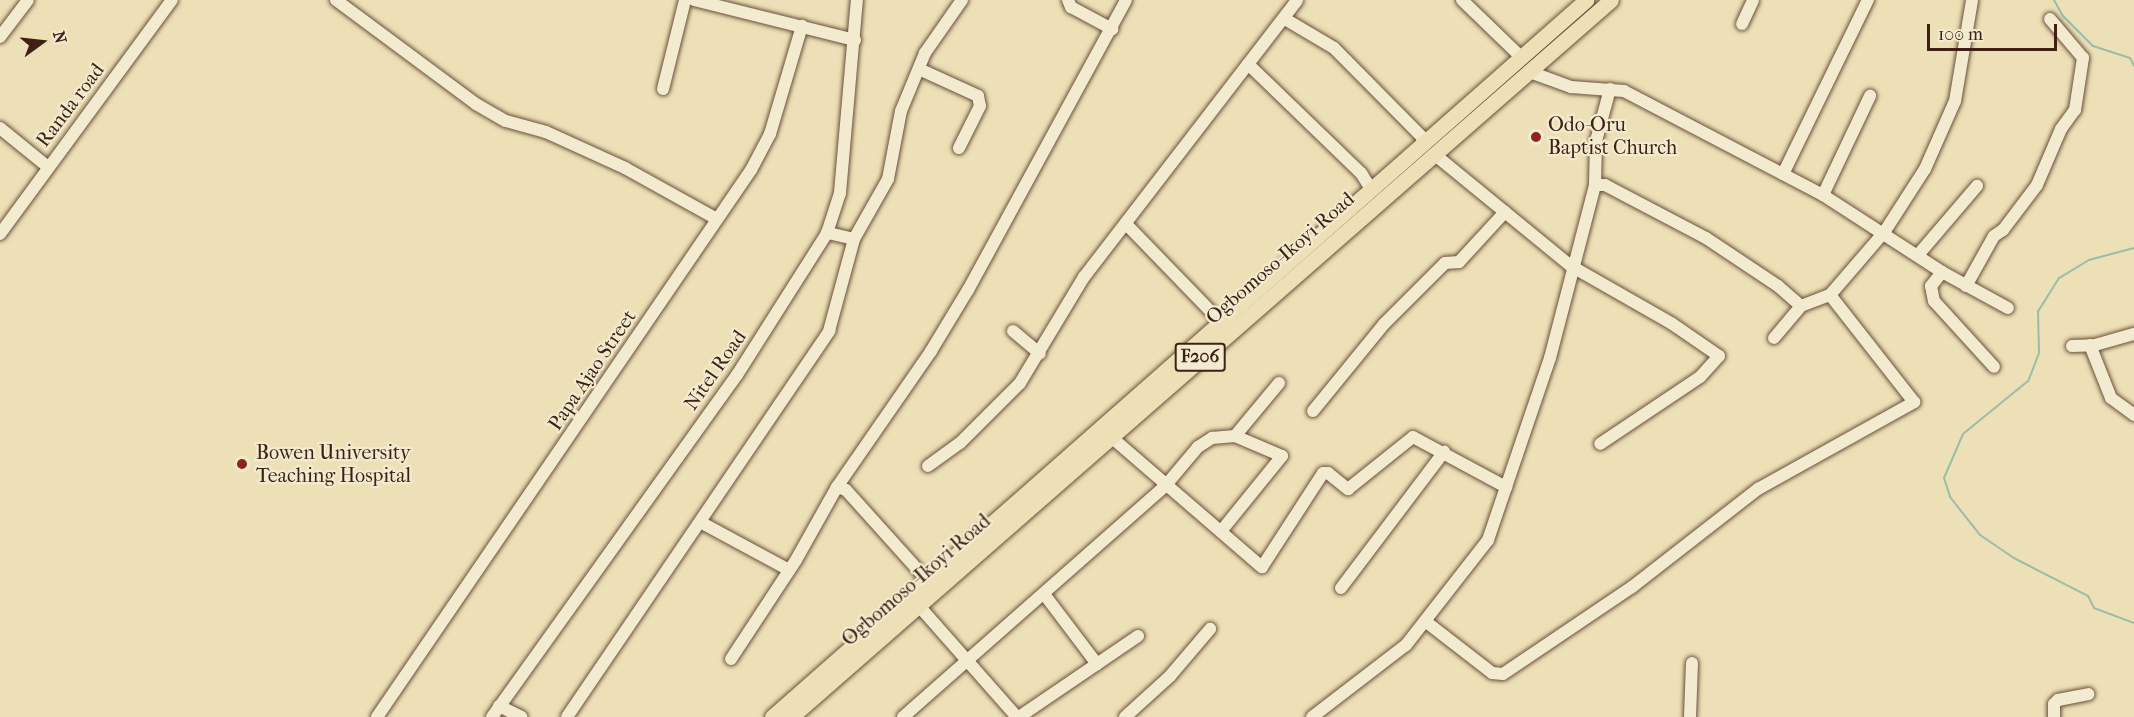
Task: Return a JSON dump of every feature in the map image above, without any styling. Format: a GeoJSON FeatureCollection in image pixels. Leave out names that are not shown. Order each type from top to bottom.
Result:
{"type":"FeatureCollection","features":[{"type":"Feature","properties":{"kind":"main road","name":"Ogbomoso-Ikoyi Road"},"geometry":{"type":"LineString","coordinates":[[772,717],[919,606],[1429,149],[1521,57],[1586,0]]}},
{"type":"Feature","properties":{"kind":"main road","name":"Ogbomoso-Ikoyi Road"},"geometry":{"type":"LineString","coordinates":[[791,717],[820,682],[926,579],[1219,320],[1371,189],[1429,149],[1530,72],[1611,0]]}},
{"type":"Feature","properties":{"kind":"street"},"geometry":{"type":"LineString","coordinates":[[0,37],[28,0]]}},
{"type":"Feature","properties":{"kind":"street","name":"Randa road"},"geometry":{"type":"LineString","coordinates":[[0,234],[172,0]]}},
{"type":"Feature","properties":{"kind":"street"},"geometry":{"type":"LineString","coordinates":[[336,0],[476,104],[506,121],[546,132],[625,168],[717,219]]}},
{"type":"Feature","properties":{"kind":"street"},"geometry":{"type":"LineString","coordinates":[[663,89],[685,0]]}},
{"type":"Feature","properties":{"kind":"street"},"geometry":{"type":"LineString","coordinates":[[694,0],[855,40]]}},
{"type":"Feature","properties":{"kind":"street","name":"Nitel Road"},"geometry":{"type":"LineString","coordinates":[[492,717],[737,375],[827,233],[840,193],[857,0]]}},
{"type":"Feature","properties":{"kind":"street"},"geometry":{"type":"LineString","coordinates":[[567,717],[702,523],[829,331],[854,239],[888,179],[901,111],[925,53],[962,0]]}},
{"type":"Feature","properties":{"kind":"street"},"geometry":{"type":"LineString","coordinates":[[1068,0],[1071,7],[1112,29]]}},
{"type":"Feature","properties":{"kind":"street"},"geometry":{"type":"LineString","coordinates":[[731,659],[789,570],[837,487],[892,410],[962,300],[1126,0]]}},
{"type":"Feature","properties":{"kind":"street"},"geometry":{"type":"LineString","coordinates":[[928,466],[960,443],[1020,383],[1040,354],[1084,277],[1127,225],[1248,64],[1285,20],[1297,0]]}},
{"type":"Feature","properties":{"kind":"street"},"geometry":{"type":"LineString","coordinates":[[1462,0],[1521,57]]}},
{"type":"Feature","properties":{"kind":"street"},"geometry":{"type":"LineString","coordinates":[[1742,24],[1753,0]]}},
{"type":"Feature","properties":{"kind":"street"},"geometry":{"type":"LineString","coordinates":[[1783,174],[1868,0]]}},
{"type":"Feature","properties":{"kind":"street"},"geometry":{"type":"LineString","coordinates":[[1774,338],[1801,306],[1830,295],[1885,231],[1925,169],[1955,101],[1972,0]]}},
{"type":"Feature","properties":{"kind":"street"},"geometry":{"type":"LineString","coordinates":[[1966,286],[1994,236],[2002,230],[2037,185],[2061,129],[2075,110],[2083,58],[2050,19]]}},
{"type":"Feature","properties":{"kind":"street"},"geometry":{"type":"LineString","coordinates":[[1285,20],[1334,48],[1422,137],[1429,149],[1571,266],[1671,322],[1719,356],[1700,377],[1600,444]]}},
{"type":"Feature","properties":{"kind":"street","name":"Papa Ajao Street"},"geometry":{"type":"LineString","coordinates":[[377,717],[717,219],[770,134],[802,26]]}},
{"type":"Feature","properties":{"kind":"street"},"geometry":{"type":"LineString","coordinates":[[1248,64],[1361,173],[1371,189]]}},
{"type":"Feature","properties":{"kind":"street"},"geometry":{"type":"LineString","coordinates":[[919,69],[978,96],[980,106],[959,148]]}},
{"type":"Feature","properties":{"kind":"street"},"geometry":{"type":"LineString","coordinates":[[1530,72],[1571,87],[1610,88],[1624,91],[1823,195],[1885,231],[1942,272],[2008,308]]}},
{"type":"Feature","properties":{"kind":"street"},"geometry":{"type":"LineString","coordinates":[[1312,717],[1406,645],[1488,540],[1550,358],[1571,266],[1595,185],[1596,141],[1610,88]]}},
{"type":"Feature","properties":{"kind":"street"},"geometry":{"type":"LineString","coordinates":[[1823,195],[1870,96]]}},
{"type":"Feature","properties":{"kind":"street"},"geometry":{"type":"LineString","coordinates":[[0,128],[48,167]]}},
{"type":"Feature","properties":{"kind":"street"},"geometry":{"type":"LineString","coordinates":[[1595,185],[1605,184],[1706,238],[1778,286],[1801,306]]}},
{"type":"Feature","properties":{"kind":"street"},"geometry":{"type":"LineString","coordinates":[[1918,255],[1977,186]]}},
{"type":"Feature","properties":{"kind":"street"},"geometry":{"type":"LineString","coordinates":[[1313,411],[1384,324],[1445,263],[1459,262],[1505,213]]}},
{"type":"Feature","properties":{"kind":"street"},"geometry":{"type":"LineString","coordinates":[[1127,225],[1219,320]]}},
{"type":"Feature","properties":{"kind":"street"},"geometry":{"type":"LineString","coordinates":[[827,233],[854,239]]}},
{"type":"Feature","properties":{"kind":"street"},"geometry":{"type":"LineString","coordinates":[[1942,272],[1931,286],[1934,301],[1994,367]]}},
{"type":"Feature","properties":{"kind":"street"},"geometry":{"type":"LineString","coordinates":[[1425,621],[1492,674],[1503,674],[1632,587],[1758,489],[1914,402],[1830,295]]}},
{"type":"Feature","properties":{"kind":"street"},"geometry":{"type":"LineString","coordinates":[[1013,331],[1040,354]]}},
{"type":"Feature","properties":{"kind":"street"},"geometry":{"type":"LineString","coordinates":[[2072,346],[2090,345],[2134,334]]}},
{"type":"Feature","properties":{"kind":"street"},"geometry":{"type":"LineString","coordinates":[[2090,345],[2111,398],[2134,415]]}},
{"type":"Feature","properties":{"kind":"street"},"geometry":{"type":"LineString","coordinates":[[1235,436],[1279,383]]}},
{"type":"Feature","properties":{"kind":"street"},"geometry":{"type":"LineString","coordinates":[[1110,436],[1222,530],[1262,567],[1323,473],[1328,473],[1348,489],[1413,437],[1506,487]]}},
{"type":"Feature","properties":{"kind":"street"},"geometry":{"type":"LineString","coordinates":[[903,717],[1166,485],[1198,447],[1212,438],[1235,436],[1282,456],[1222,530]]}},
{"type":"Feature","properties":{"kind":"street"},"geometry":{"type":"LineString","coordinates":[[1341,588],[1444,452]]}},
{"type":"Feature","properties":{"kind":"street"},"geometry":{"type":"LineString","coordinates":[[837,487],[846,490],[926,579]]}},
{"type":"Feature","properties":{"kind":"street"},"geometry":{"type":"LineString","coordinates":[[702,523],[789,570]]}},
{"type":"Feature","properties":{"kind":"street"},"geometry":{"type":"LineString","coordinates":[[1044,594],[1097,664]]}},
{"type":"Feature","properties":{"kind":"street"},"geometry":{"type":"LineString","coordinates":[[919,606],[1018,717],[1138,636]]}},
{"type":"Feature","properties":{"kind":"street"},"geometry":{"type":"LineString","coordinates":[[1125,717],[1170,676],[1210,629]]}},
{"type":"Feature","properties":{"kind":"street"},"geometry":{"type":"LineString","coordinates":[[1690,717],[1692,663]]}},
{"type":"Feature","properties":{"kind":"street"},"geometry":{"type":"LineString","coordinates":[[2054,717],[2054,704],[2058,700],[2088,694]]}},
{"type":"Feature","properties":{"kind":"street"},"geometry":{"type":"LineString","coordinates":[[499,706],[522,717]]}},
{"type":"Feature","properties":{"kind":"waterway"},"geometry":{"type":"LineString","coordinates":[[2054,0],[2063,16],[2093,46],[2130,58],[2134,66]]}},
{"type":"Feature","properties":{"kind":"waterway"},"geometry":{"type":"LineString","coordinates":[[2134,248],[2089,260],[2059,278],[2038,311],[2039,353],[2028,381],[1963,434],[1944,478],[1950,497],[1980,535],[2014,558],[2088,596],[2094,608],[2134,623]]}},
{"type":"Feature","properties":{"kind":"place","name":"Odo-Oru Baptist Church"},"geometry":{"type":"Point","coordinates":[1536,137]}},
{"type":"Feature","properties":{"kind":"place","name":"Bowen University Teaching Hospital"},"geometry":{"type":"Point","coordinates":[242,464]}}]}
